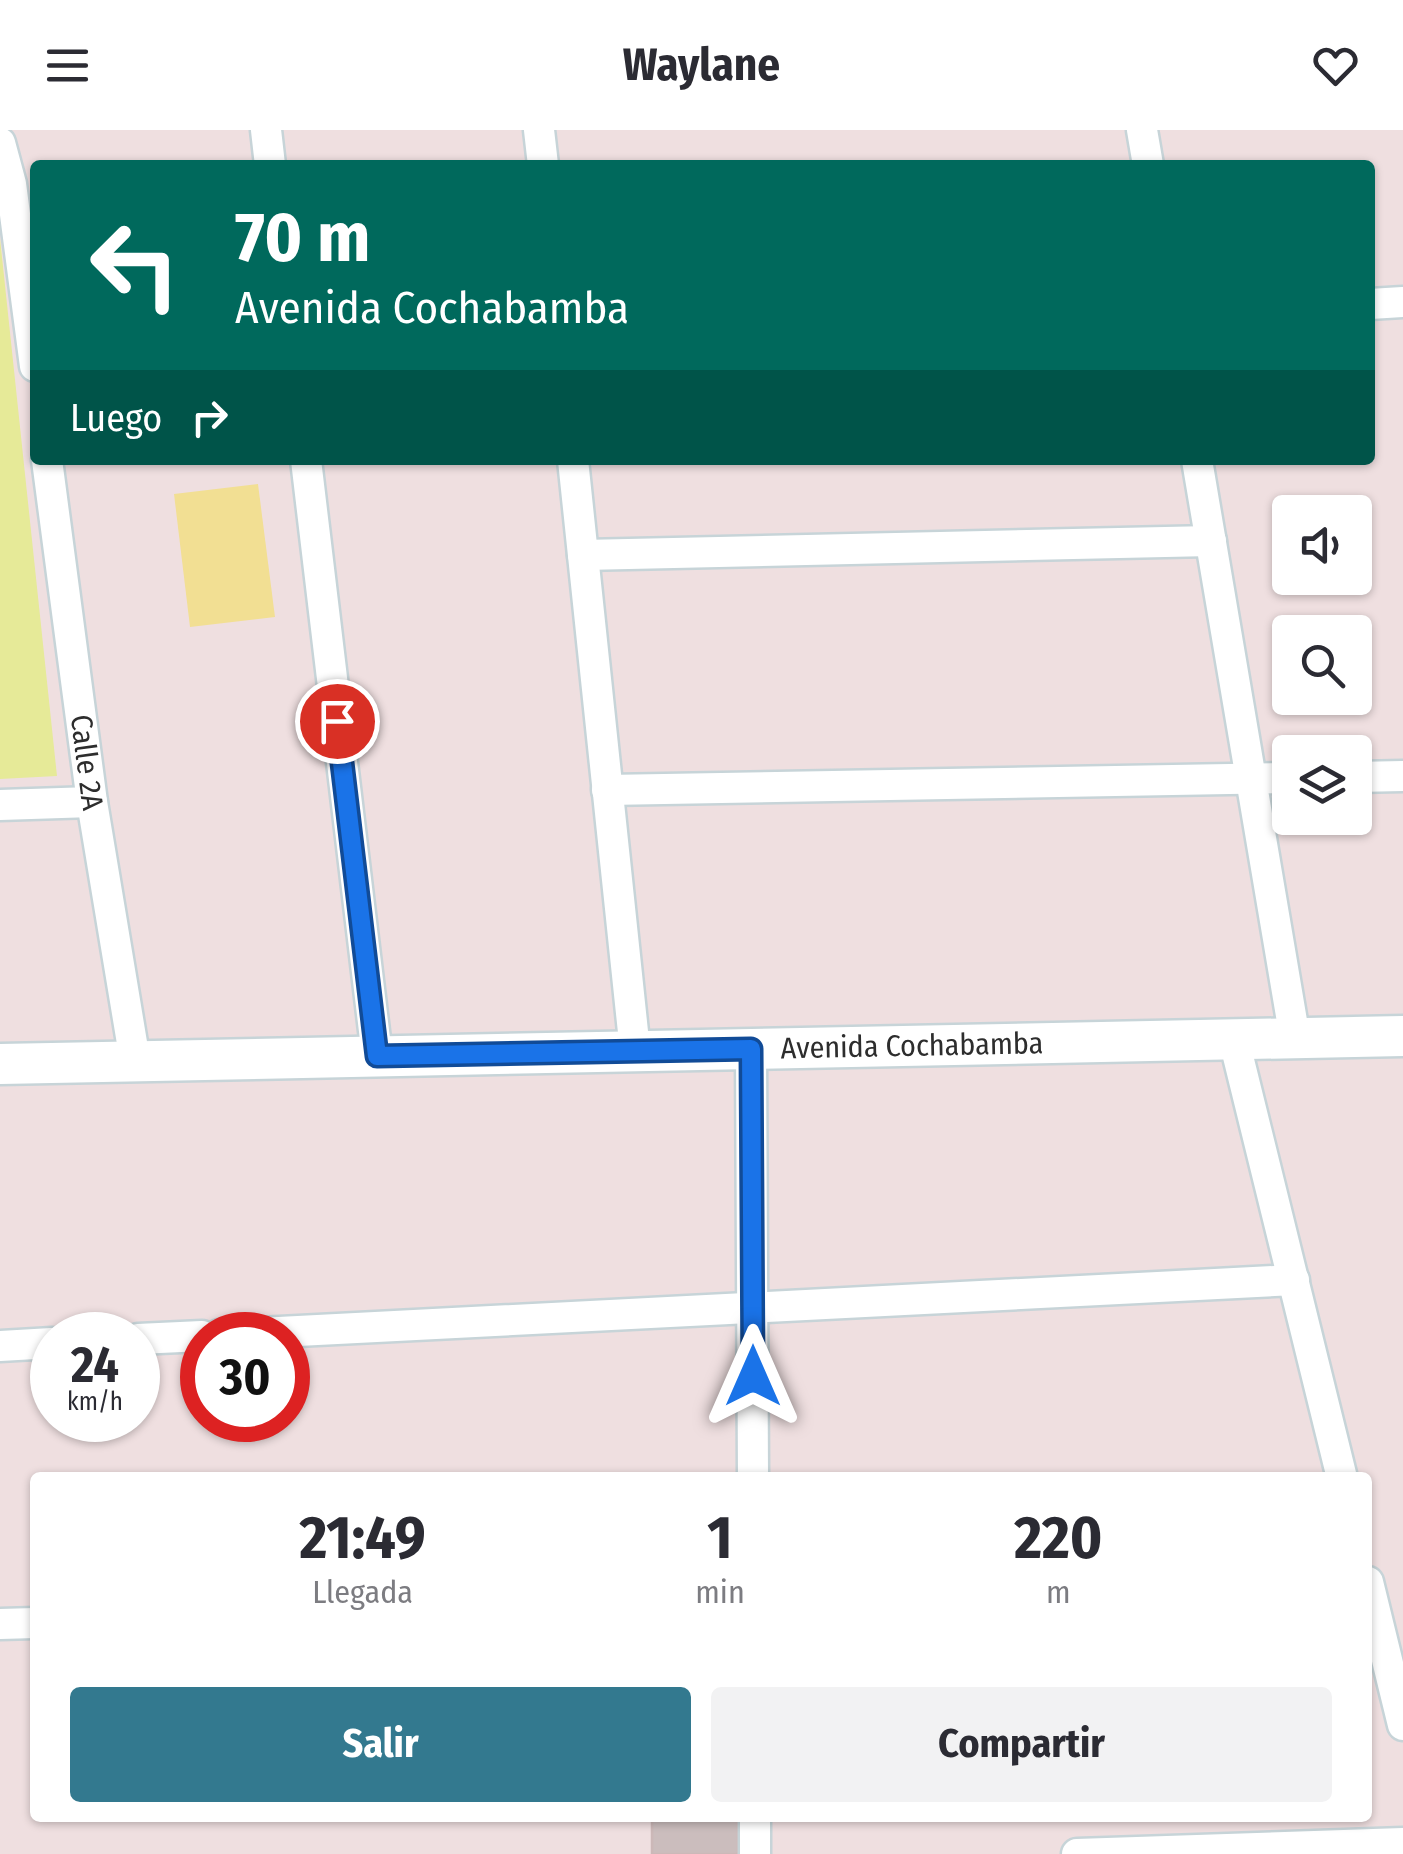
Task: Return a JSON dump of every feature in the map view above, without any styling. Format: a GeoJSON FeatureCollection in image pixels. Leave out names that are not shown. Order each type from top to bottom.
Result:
{"type":"FeatureCollection","features":[{"type":"Feature","properties":{"kind":"main road","name":"Avenida Cochabamba"},"geometry":{"type":"LineString","coordinates":[[0,1064],[1403,1036]]}},
{"type":"Feature","properties":{"kind":"street"},"geometry":{"type":"LineString","coordinates":[[266,130],[269,160]]}},
{"type":"Feature","properties":{"kind":"street"},"geometry":{"type":"LineString","coordinates":[[539,130],[542,160]]}},
{"type":"Feature","properties":{"kind":"street"},"geometry":{"type":"LineString","coordinates":[[1142,130],[1147,160]]}},
{"type":"Feature","properties":{"kind":"street"},"geometry":{"type":"LineString","coordinates":[[0,143],[11,184],[30,328]]}},
{"type":"Feature","properties":{"kind":"street"},"geometry":{"type":"LineString","coordinates":[[1375,304],[1403,302]]}},
{"type":"Feature","properties":{"kind":"street","name":"Calle 2A"},"geometry":{"type":"LineString","coordinates":[[48,465],[92,802],[135,1061]]}},
{"type":"Feature","properties":{"kind":"street"},"geometry":{"type":"LineString","coordinates":[[307,465],[377,1056]]}},
{"type":"Feature","properties":{"kind":"street"},"geometry":{"type":"LineString","coordinates":[[574,465],[634,1051]]}},
{"type":"Feature","properties":{"kind":"street"},"geometry":{"type":"LineString","coordinates":[[1198,465],[1294,1038]]}},
{"type":"Feature","properties":{"kind":"street"},"geometry":{"type":"LineString","coordinates":[[583,555],[1212,542]]}},
{"type":"Feature","properties":{"kind":"street"},"geometry":{"type":"LineString","coordinates":[[1372,777],[1403,776]]}},
{"type":"Feature","properties":{"kind":"street"},"geometry":{"type":"LineString","coordinates":[[607,790],[1272,778]]}},
{"type":"Feature","properties":{"kind":"street"},"geometry":{"type":"LineString","coordinates":[[0,805],[92,802]]}},
{"type":"Feature","properties":{"kind":"street"},"geometry":{"type":"LineString","coordinates":[[1234,1040],[1341,1472]]}},
{"type":"Feature","properties":{"kind":"street"},"geometry":{"type":"LineString","coordinates":[[751,1049],[753,1472]]}},
{"type":"Feature","properties":{"kind":"street"},"geometry":{"type":"LineString","coordinates":[[310,1331],[1294,1280]]}},
{"type":"Feature","properties":{"kind":"street"},"geometry":{"type":"LineString","coordinates":[[0,1346],[30,1344]]}},
{"type":"Feature","properties":{"kind":"street"},"geometry":{"type":"LineString","coordinates":[[1372,1598],[1403,1725]]}},
{"type":"Feature","properties":{"kind":"street"},"geometry":{"type":"LineString","coordinates":[[0,1624],[30,1622]]}},
{"type":"Feature","properties":{"kind":"street"},"geometry":{"type":"LineString","coordinates":[[755,1822],[755,1854]]}},
{"type":"Feature","properties":{"kind":"street"},"geometry":{"type":"LineString","coordinates":[[1078,1854],[1403,1843]]}},
{"type":"Feature","properties":{"kind":"green space"},"geometry":{"type":"Polygon","coordinates":[[[0,238],[57,776],[0,779],[0,238]]]}},
{"type":"Feature","properties":{"kind":"shaded area"},"geometry":{"type":"Polygon","coordinates":[[[258,484],[275,617],[190,627],[174,494],[258,484]]]}},
{"type":"Feature","properties":{"kind":"building"},"geometry":{"type":"Polygon","coordinates":[[[652,1822],[738,1822],[738,1854],[652,1854],[652,1822]]]}},
{"type":"Feature","properties":{"kind":"route"},"geometry":{"type":"LineString","coordinates":[[337,721],[377,1056],[751,1049],[753,1376]]}}]}
